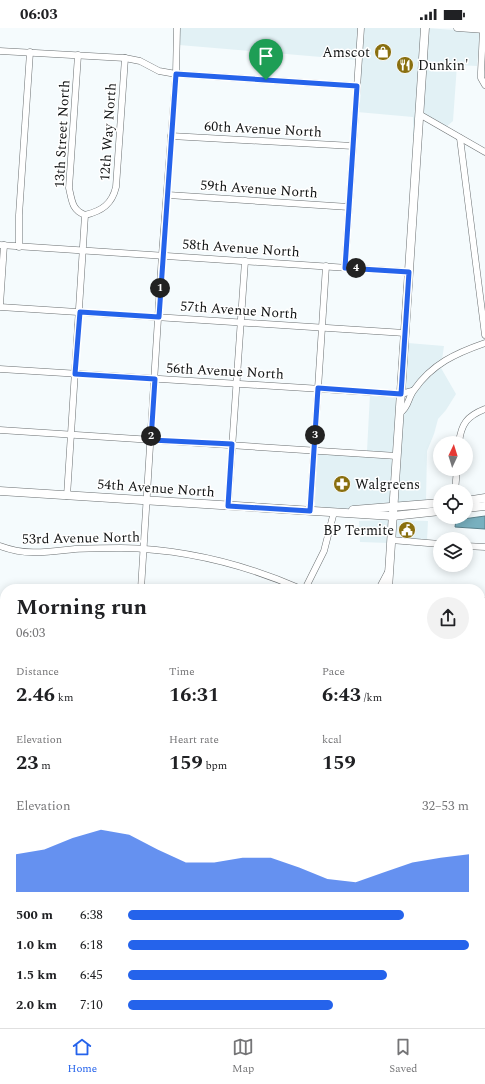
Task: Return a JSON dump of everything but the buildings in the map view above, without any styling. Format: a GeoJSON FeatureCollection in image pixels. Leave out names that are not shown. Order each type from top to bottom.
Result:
{"type":"FeatureCollection","features":[{"type":"Feature","properties":{"kind":"main road"},"geometry":{"type":"LineString","coordinates":[[388,584],[425,28]]}},
{"type":"Feature","properties":{"kind":"main road","name":"54th Avenue North"},"geometry":{"type":"LineString","coordinates":[[0,491],[393,516],[433,512]]}},
{"type":"Feature","properties":{"kind":"main road"},"geometry":{"type":"LineString","coordinates":[[473,499],[485,498]]}},
{"type":"Feature","properties":{"kind":"main road","name":"54th Avenue North"},"geometry":{"type":"LineString","coordinates":[[334,512],[433,504]]}},
{"type":"Feature","properties":{"kind":"main road"},"geometry":{"type":"LineString","coordinates":[[473,507],[485,506]]}},
{"type":"Feature","properties":{"kind":"street"},"geometry":{"type":"LineString","coordinates":[[141,584],[162,255],[168,196],[176,74],[177,28]]}},
{"type":"Feature","properties":{"kind":"street"},"geometry":{"type":"LineString","coordinates":[[345,268],[361,28]]}},
{"type":"Feature","properties":{"kind":"street"},"geometry":{"type":"LineString","coordinates":[[457,28],[484,30],[481,78],[485,85]]}},
{"type":"Feature","properties":{"kind":"street"},"geometry":{"type":"LineString","coordinates":[[0,51],[125,58],[140,62],[159,71],[176,74],[357,86]]}},
{"type":"Feature","properties":{"kind":"street"},"geometry":{"type":"LineString","coordinates":[[20,247],[19,215],[30,52]]}},
{"type":"Feature","properties":{"kind":"street","name":"13th Street North"},"geometry":{"type":"LineString","coordinates":[[78,55],[69,188],[74,206],[78,212],[85,215]]}},
{"type":"Feature","properties":{"kind":"street","name":"12th Way North"},"geometry":{"type":"LineString","coordinates":[[85,215],[104,208],[114,196],[116,187],[125,58]]}},
{"type":"Feature","properties":{"kind":"street"},"geometry":{"type":"LineString","coordinates":[[419,114],[485,152]]}},
{"type":"Feature","properties":{"kind":"street","name":"60th Avenue North"},"geometry":{"type":"LineString","coordinates":[[171,136],[353,146]]}},
{"type":"Feature","properties":{"kind":"street"},"geometry":{"type":"LineString","coordinates":[[460,138],[485,335]]}},
{"type":"Feature","properties":{"kind":"street","name":"59th Avenue North"},"geometry":{"type":"LineString","coordinates":[[168,196],[349,207]]}},
{"type":"Feature","properties":{"kind":"street"},"geometry":{"type":"LineString","coordinates":[[67,496],[70,435],[80,312],[85,215]]}},
{"type":"Feature","properties":{"kind":"street"},"geometry":{"type":"LineString","coordinates":[[0,306],[2,245]]}},
{"type":"Feature","properties":{"kind":"street","name":"58th Avenue North"},"geometry":{"type":"LineString","coordinates":[[2,245],[409,272]]}},
{"type":"Feature","properties":{"kind":"street"},"geometry":{"type":"LineString","coordinates":[[228,506],[245,260]]}},
{"type":"Feature","properties":{"kind":"street"},"geometry":{"type":"LineString","coordinates":[[310,511],[326,266]]}},
{"type":"Feature","properties":{"kind":"street","name":"57th Avenue North"},"geometry":{"type":"LineString","coordinates":[[0,306],[405,333]]}},
{"type":"Feature","properties":{"kind":"street"},"geometry":{"type":"LineString","coordinates":[[400,412],[405,409],[412,391],[428,374],[452,356],[485,343]]}},
{"type":"Feature","properties":{"kind":"street","name":"56th Avenue North"},"geometry":{"type":"LineString","coordinates":[[0,369],[401,394],[412,391]]}},
{"type":"Feature","properties":{"kind":"street"},"geometry":{"type":"LineString","coordinates":[[460,436],[464,424],[473,415],[485,410]]}},
{"type":"Feature","properties":{"kind":"street"},"geometry":{"type":"LineString","coordinates":[[0,430],[397,456]]}},
{"type":"Feature","properties":{"kind":"street"},"geometry":{"type":"LineString","coordinates":[[308,584],[324,551],[334,512]]}},
{"type":"Feature","properties":{"kind":"street"},"geometry":{"type":"LineString","coordinates":[[392,540],[433,543]]}},
{"type":"Feature","properties":{"kind":"street","name":"53rd Avenue North"},"geometry":{"type":"LineString","coordinates":[[0,546],[18,552],[29,553],[87,548],[143,549],[180,553],[224,562],[270,576],[289,584]]}},
{"type":"Feature","properties":{"kind":"street"},"geometry":{"type":"LineString","coordinates":[[473,546],[485,547]]}},
{"type":"Feature","properties":{"kind":"street"},"geometry":{"type":"LineString","coordinates":[[382,584],[389,571]]}},
{"type":"Feature","properties":{"kind":"shaded area"},"geometry":{"type":"Polygon","coordinates":[[[179,28],[358,28],[356,60],[179,45],[179,28]]]}},
{"type":"Feature","properties":{"kind":"shaded area"},"geometry":{"type":"Polygon","coordinates":[[[363,28],[423,28],[416,136],[413,136],[413,117],[357,112],[363,28]]]}},
{"type":"Feature","properties":{"kind":"shaded area"},"geometry":{"type":"Polygon","coordinates":[[[427,28],[480,32],[477,66],[457,65],[453,121],[446,127],[421,113],[427,28]]]}},
{"type":"Feature","properties":{"kind":"shaded area"},"geometry":{"type":"Polygon","coordinates":[[[408,343],[444,346],[442,360],[412,389],[403,391],[406,385],[408,343]]]}},
{"type":"Feature","properties":{"kind":"shaded area"},"geometry":{"type":"Polygon","coordinates":[[[442,365],[441,368],[456,394],[446,410],[438,419],[427,451],[426,502],[396,505],[402,414],[414,393],[430,375],[442,365]]]}},
{"type":"Feature","properties":{"kind":"shaded area"},"geometry":{"type":"Polygon","coordinates":[[[370,394],[399,396],[395,454],[367,451],[370,394]]]}},
{"type":"Feature","properties":{"kind":"shaded area"},"geometry":{"type":"Polygon","coordinates":[[[316,453],[395,458],[392,505],[373,505],[344,509],[315,509],[316,453]]]}},
{"type":"Feature","properties":{"kind":"shaded area"},"geometry":{"type":"Polygon","coordinates":[[[391,520],[389,543],[360,542],[359,521],[391,520]]]}},
{"type":"Feature","properties":{"kind":"shaded area"},"geometry":{"type":"Polygon","coordinates":[[[395,520],[428,521],[427,540],[394,538],[395,520]]]}},
{"type":"Feature","properties":{"kind":"water"},"geometry":{"type":"Polygon","coordinates":[[[485,516],[485,529],[455,527],[455,524],[473,524],[473,518],[485,516]]]}},
{"type":"Feature","properties":{"kind":"place","name":"Amscot"},"geometry":{"type":"Point","coordinates":[383,52]}},
{"type":"Feature","properties":{"kind":"place","name":"Dunkin'"},"geometry":{"type":"Point","coordinates":[405,65]}},
{"type":"Feature","properties":{"kind":"place","name":"Walgreens"},"geometry":{"type":"Point","coordinates":[342,484]}},
{"type":"Feature","properties":{"kind":"place","name":"BP Termite"},"geometry":{"type":"Point","coordinates":[407,530]}},
{"type":"Feature","properties":{"kind":"route"},"geometry":{"type":"LineString","coordinates":[[176,74],[266,80],[357,86],[345,268],[409,272],[401,394],[318,388],[310,511],[228,506],[232,444],[151,440],[155,379],[75,374],[80,312],[159,317],[162,255],[168,196],[176,74]]}}]}
